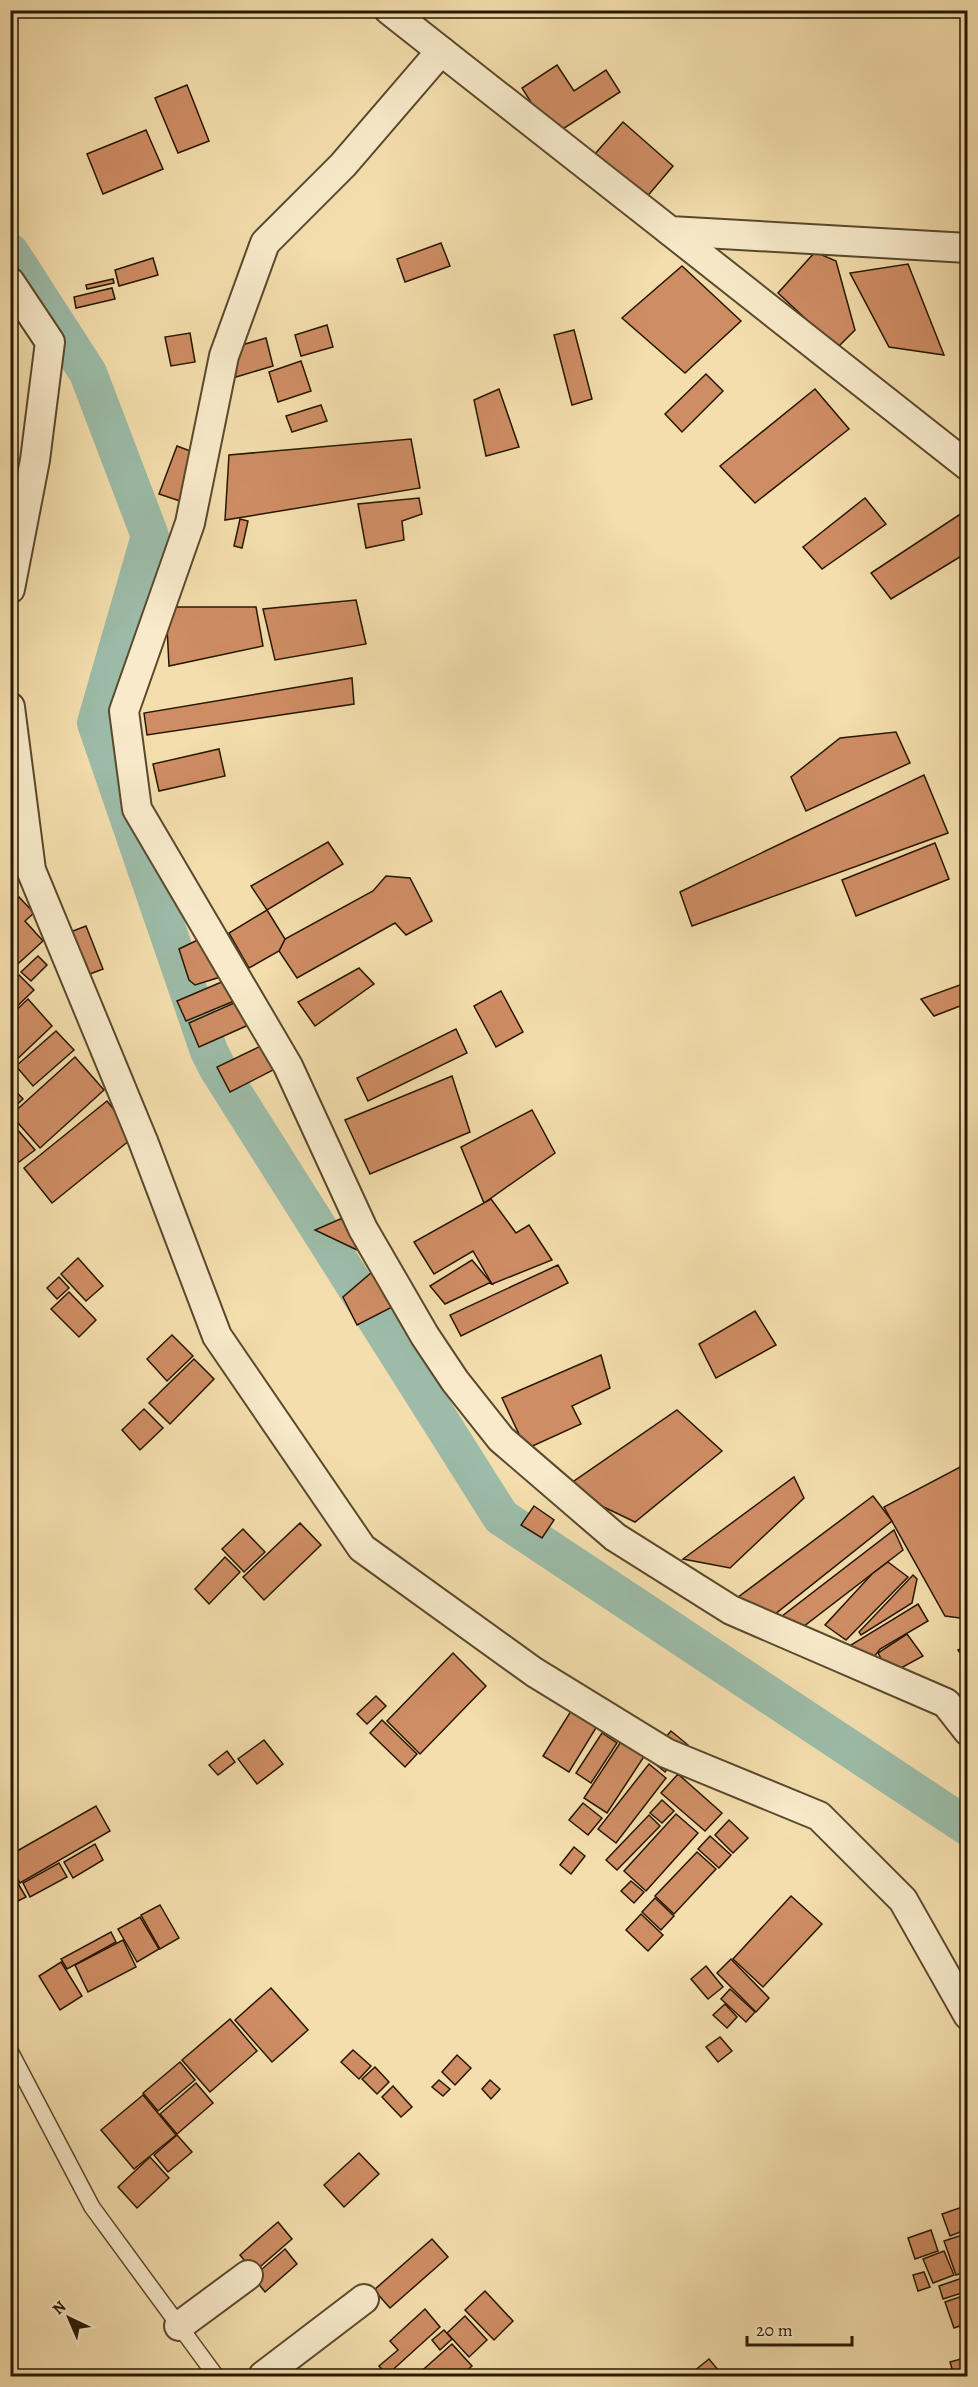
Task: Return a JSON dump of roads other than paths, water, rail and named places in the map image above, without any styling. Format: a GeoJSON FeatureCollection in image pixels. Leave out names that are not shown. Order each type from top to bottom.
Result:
{"type":"FeatureCollection","features":[{"type":"Feature","properties":{"kind":"street"},"geometry":{"type":"LineString","coordinates":[[388,10],[968,466]]}},
{"type":"Feature","properties":{"kind":"street"},"geometry":{"type":"LineString","coordinates":[[441,51],[343,165],[265,243],[224,356],[190,523],[124,711],[137,809],[288,1066],[363,1228],[425,1336],[455,1382],[501,1439],[615,1537],[722,1604],[946,1703],[968,1731]]}},
{"type":"Feature","properties":{"kind":"street"},"geometry":{"type":"LineString","coordinates":[[670,231],[968,248]]}},
{"type":"Feature","properties":{"kind":"street"},"geometry":{"type":"LineString","coordinates":[[10,282],[50,342],[35,460],[10,589]]}},
{"type":"Feature","properties":{"kind":"street"},"geometry":{"type":"LineString","coordinates":[[10,707],[31,870],[143,1141],[217,1336],[362,1548],[534,1672],[666,1753],[819,1816],[903,1900],[968,2015]]}},
{"type":"Feature","properties":{"kind":"street"},"geometry":{"type":"LineString","coordinates":[[179,2326],[248,2275]]}},
{"type":"Feature","properties":{"kind":"street"},"geometry":{"type":"LineString","coordinates":[[263,2376],[364,2299]]}},
{"type":"Feature","properties":{"kind":"lane"},"geometry":{"type":"LineString","coordinates":[[10,2050],[92,2207],[216,2376]]}},
{"type":"Feature","properties":{"kind":"waterway"},"geometry":{"type":"LineString","coordinates":[[10,252],[88,373],[150,536],[96,723],[209,1051],[217,1067],[501,1517],[968,1827]]}}]}
